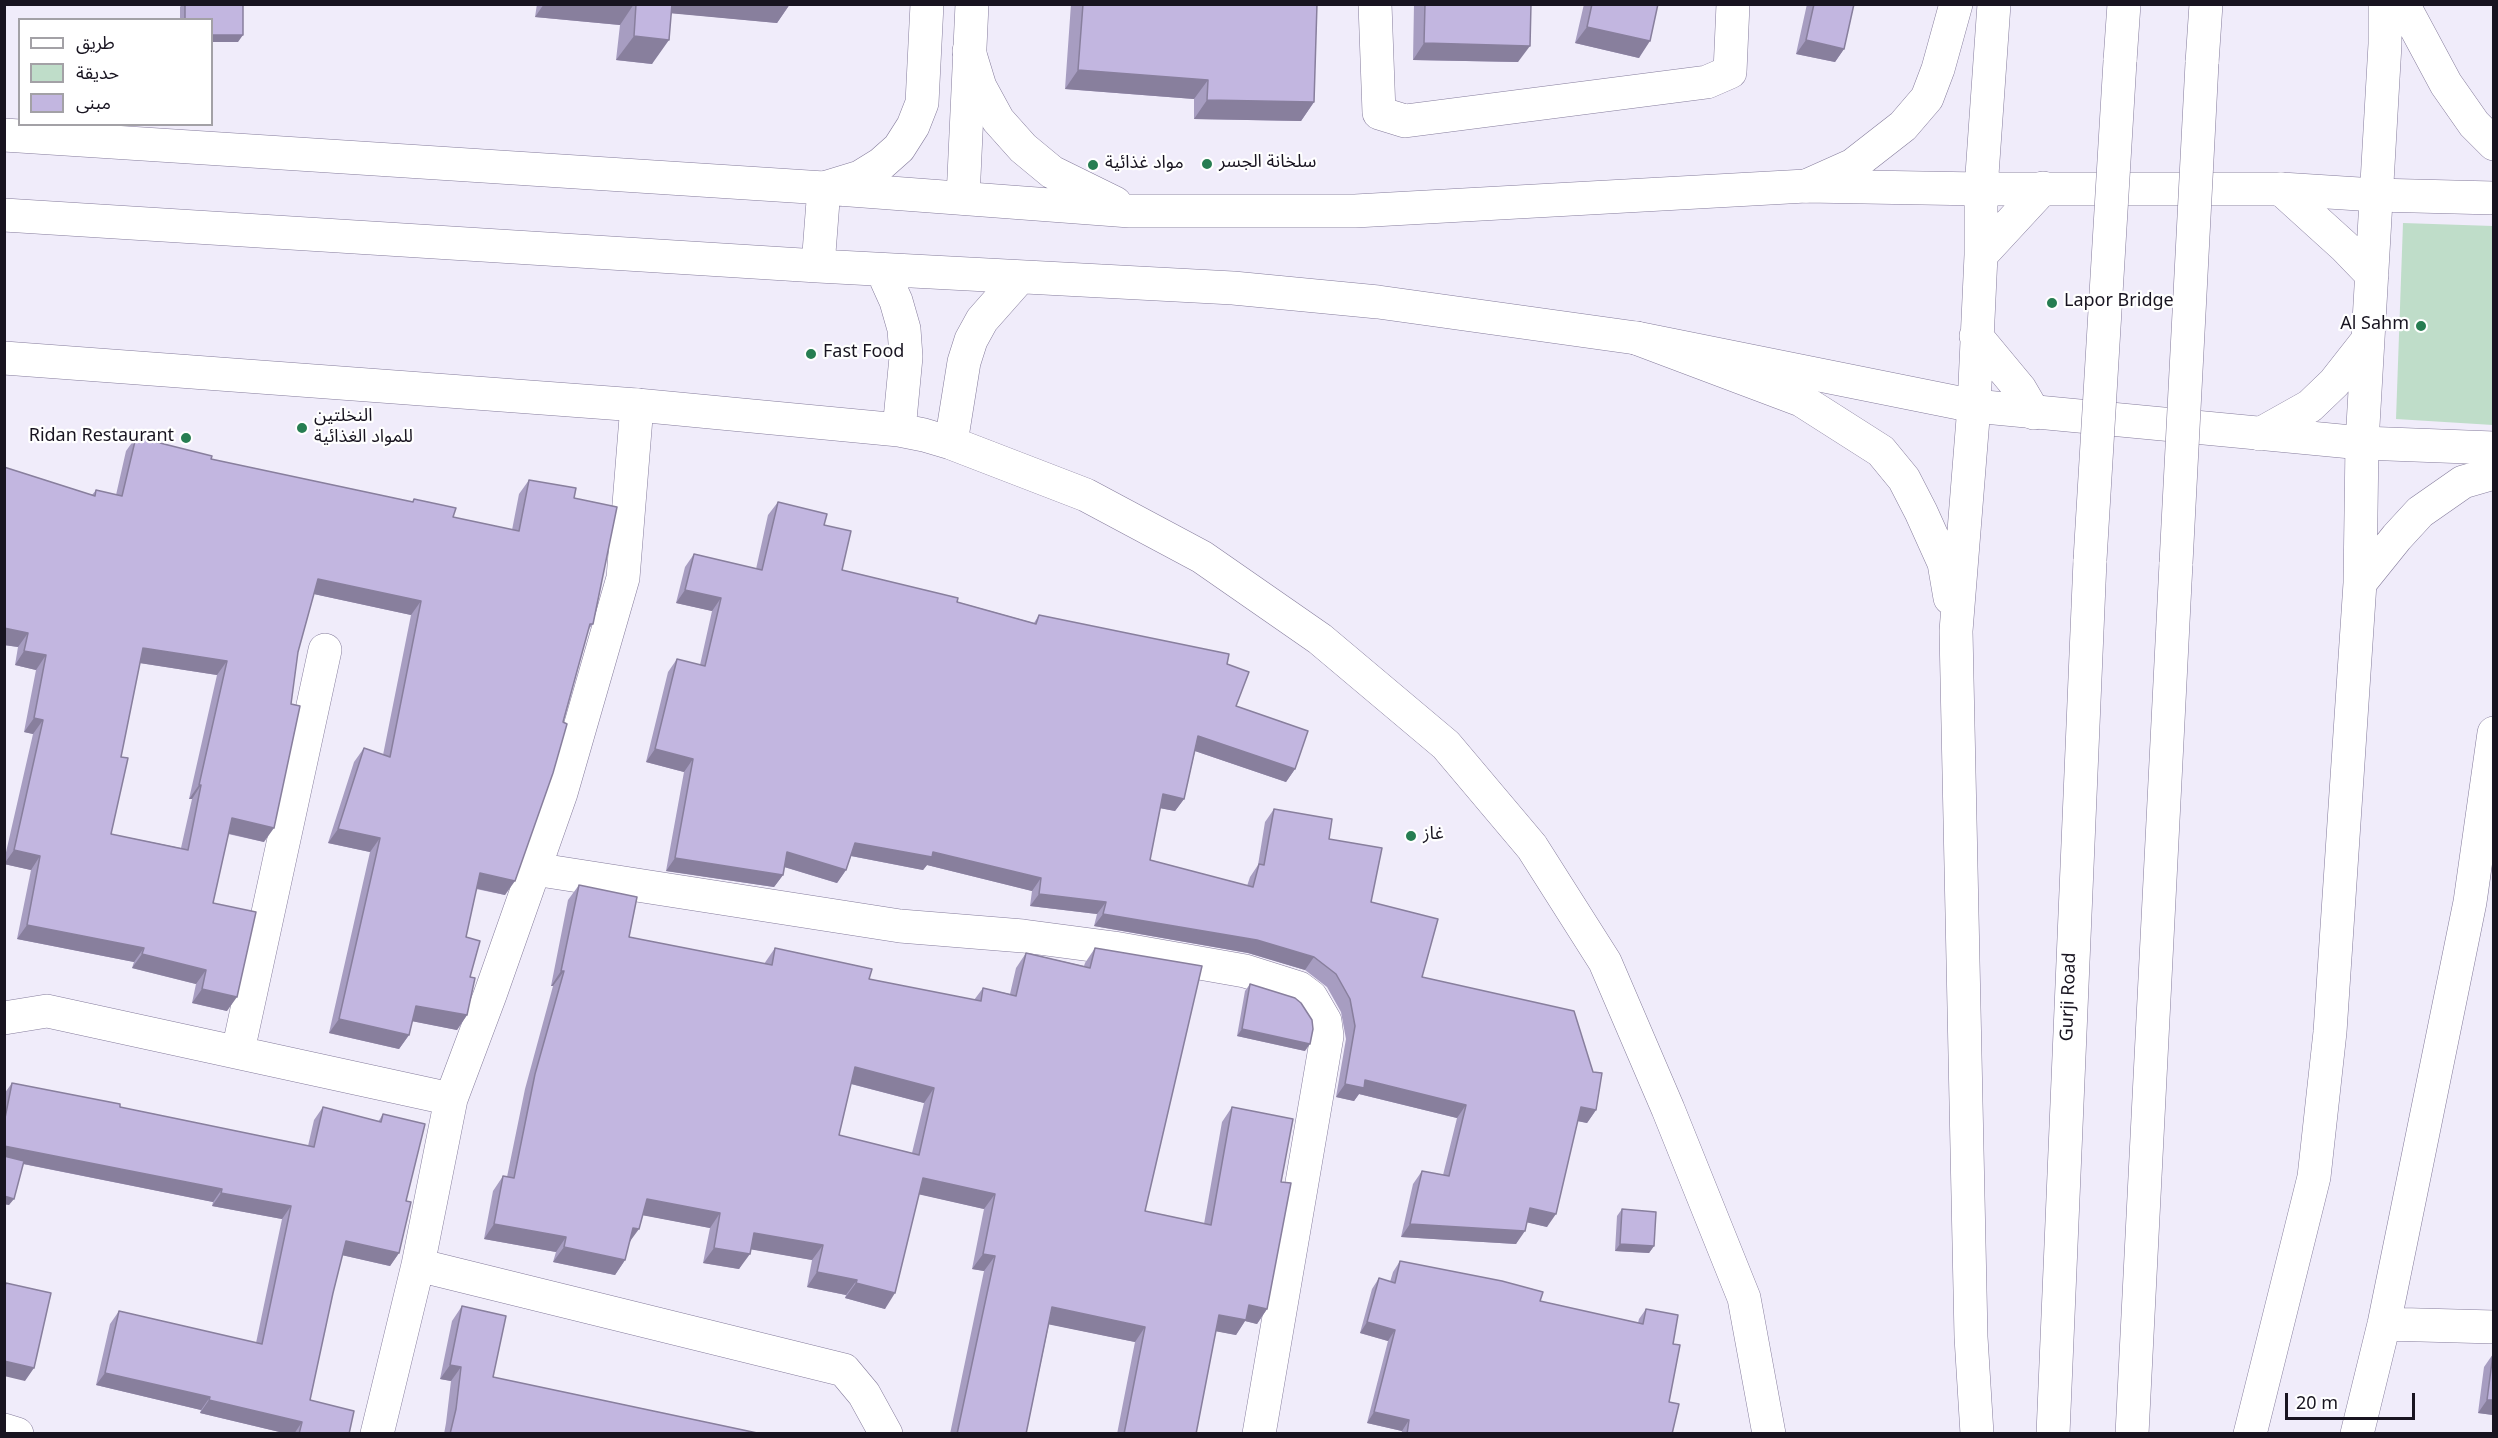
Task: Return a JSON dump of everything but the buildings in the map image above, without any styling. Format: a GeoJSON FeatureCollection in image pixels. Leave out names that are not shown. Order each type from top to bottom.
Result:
{"type":"FeatureCollection","features":[{"type":"Feature","properties":{"kind":"main road"},"geometry":{"type":"LineString","coordinates":[[824,188],[860,177],[881,164],[900,148],[913,126],[922,103],[927,4]]}},
{"type":"Feature","properties":{"kind":"main road"},"geometry":{"type":"LineString","coordinates":[[963,198],[972,4]]}},
{"type":"Feature","properties":{"kind":"main road"},"geometry":{"type":"LineString","coordinates":[[1375,4],[1379,113],[1405,121],[1707,82],[1730,72],[1733,4]]}},
{"type":"Feature","properties":{"kind":"main road"},"geometry":{"type":"LineString","coordinates":[[1806,186],[1853,165],[1903,126],[1927,98],[1938,69],[1956,4]]}},
{"type":"Feature","properties":{"kind":"main road"},"geometry":{"type":"LineString","coordinates":[[1977,1434],[1971,1337],[1956,631],[1974,406],[1981,255],[1981,189],[1994,4]]}},
{"type":"Feature","properties":{"kind":"main road","name":"Gurji Road"},"geometry":{"type":"LineString","coordinates":[[2053,1434],[2090,560],[2124,4]]}},
{"type":"Feature","properties":{"kind":"main road"},"geometry":{"type":"LineString","coordinates":[[2132,1434],[2206,4]]}},
{"type":"Feature","properties":{"kind":"main road"},"geometry":{"type":"LineString","coordinates":[[2250,1434],[2314,1177],[2330,1032],[2360,583],[2362,443],[2385,44],[2385,4]]}},
{"type":"Feature","properties":{"kind":"main road"},"geometry":{"type":"LineString","coordinates":[[2403,4],[2446,84],[2474,124],[2493,144]]}},
{"type":"Feature","properties":{"kind":"main road"},"geometry":{"type":"LineString","coordinates":[[969,51],[980,87],[998,120],[1023,148],[1052,172],[1130,211]]}},
{"type":"Feature","properties":{"kind":"main road"},"geometry":{"type":"LineString","coordinates":[[4,135],[824,188],[1130,211],[1377,210],[1806,186],[1981,189],[2281,189],[2376,195],[2493,198]]}},
{"type":"Feature","properties":{"kind":"main road"},"geometry":{"type":"LineString","coordinates":[[818,266],[824,188]]}},
{"type":"Feature","properties":{"kind":"main road"},"geometry":{"type":"LineString","coordinates":[[1981,255],[2043,188]]}},
{"type":"Feature","properties":{"kind":"main road"},"geometry":{"type":"LineString","coordinates":[[2281,189],[2345,247],[2372,275]]}},
{"type":"Feature","properties":{"kind":"main road"},"geometry":{"type":"LineString","coordinates":[[4,215],[882,270],[1233,288],[1378,302],[1636,338],[1974,406],[2362,443],[2493,448]]}},
{"type":"Feature","properties":{"kind":"main road"},"geometry":{"type":"LineString","coordinates":[[882,270],[896,301],[904,329],[906,357],[899,430]]}},
{"type":"Feature","properties":{"kind":"main road"},"geometry":{"type":"LineString","coordinates":[[951,443],[964,362],[971,340],[982,320],[1020,277]]}},
{"type":"Feature","properties":{"kind":"main road"},"geometry":{"type":"LineString","coordinates":[[1976,336],[2020,389],[2034,413]]}},
{"type":"Feature","properties":{"kind":"main road"},"geometry":{"type":"LineString","coordinates":[[1636,338],[1801,400],[1881,451],[1904,479],[1944,564],[1956,631]]}},
{"type":"Feature","properties":{"kind":"main road"},"geometry":{"type":"LineString","coordinates":[[2260,434],[2310,406],[2334,383],[2367,341]]}},
{"type":"Feature","properties":{"kind":"main road"},"geometry":{"type":"LineString","coordinates":[[4,358],[637,405],[899,430],[951,443],[1086,495],[1202,557],[1320,639],[1446,746],[1532,847],[1605,962],[1668,1109],[1744,1298],[1769,1434]]}},
{"type":"Feature","properties":{"kind":"main road"},"geometry":{"type":"LineString","coordinates":[[377,1434],[418,1265],[451,1099],[561,793],[623,578],[637,405]]}},
{"type":"Feature","properties":{"kind":"main road"},"geometry":{"type":"LineString","coordinates":[[2360,583],[2420,512],[2463,482],[2493,473]]}},
{"type":"Feature","properties":{"kind":"main road"},"geometry":{"type":"LineString","coordinates":[[238,1051],[325,650]]}},
{"type":"Feature","properties":{"kind":"main road"},"geometry":{"type":"LineString","coordinates":[[2357,1434],[2384,1324],[2470,902],[2493,733]]}},
{"type":"Feature","properties":{"kind":"main road"},"geometry":{"type":"LineString","coordinates":[[534,869],[900,926],[1023,936],[1114,948],[1245,971],[1299,988],[1311,997],[1325,1021],[1327,1036],[1259,1434]]}},
{"type":"Feature","properties":{"kind":"main road"},"geometry":{"type":"LineString","coordinates":[[4,1018],[47,1011],[451,1099]]}},
{"type":"Feature","properties":{"kind":"main road"},"geometry":{"type":"LineString","coordinates":[[418,1265],[844,1370],[864,1395],[885,1434]]}},
{"type":"Feature","properties":{"kind":"main road"},"geometry":{"type":"LineString","coordinates":[[2384,1324],[2493,1327]]}},
{"type":"Feature","properties":{"kind":"main road"},"geometry":{"type":"LineString","coordinates":[[4,1430],[17,1434]]}},
{"type":"Feature","properties":{"kind":"green space"},"geometry":{"type":"Polygon","coordinates":[[[2403,223],[2493,226],[2493,425],[2396,419],[2403,223]]]}},
{"type":"Feature","properties":{"kind":"place","name":"سلخانة الجسر"},"geometry":{"type":"Point","coordinates":[1207,164]}},
{"type":"Feature","properties":{"kind":"place","name":"مواد غذائية"},"geometry":{"type":"Point","coordinates":[1093,165]}},
{"type":"Feature","properties":{"kind":"place","name":"Lapor Bridge"},"geometry":{"type":"Point","coordinates":[2052,303]}},
{"type":"Feature","properties":{"kind":"place","name":"Al Sahm"},"geometry":{"type":"Point","coordinates":[2421,326]}},
{"type":"Feature","properties":{"kind":"place","name":"Fast Food"},"geometry":{"type":"Point","coordinates":[811,354]}},
{"type":"Feature","properties":{"kind":"place","name":"النخلتين للمواد الغذائية"},"geometry":{"type":"Point","coordinates":[302,428]}},
{"type":"Feature","properties":{"kind":"place","name":"Ridan Restaurant"},"geometry":{"type":"Point","coordinates":[186,438]}},
{"type":"Feature","properties":{"kind":"place","name":"غاز"},"geometry":{"type":"Point","coordinates":[1411,836]}}]}
